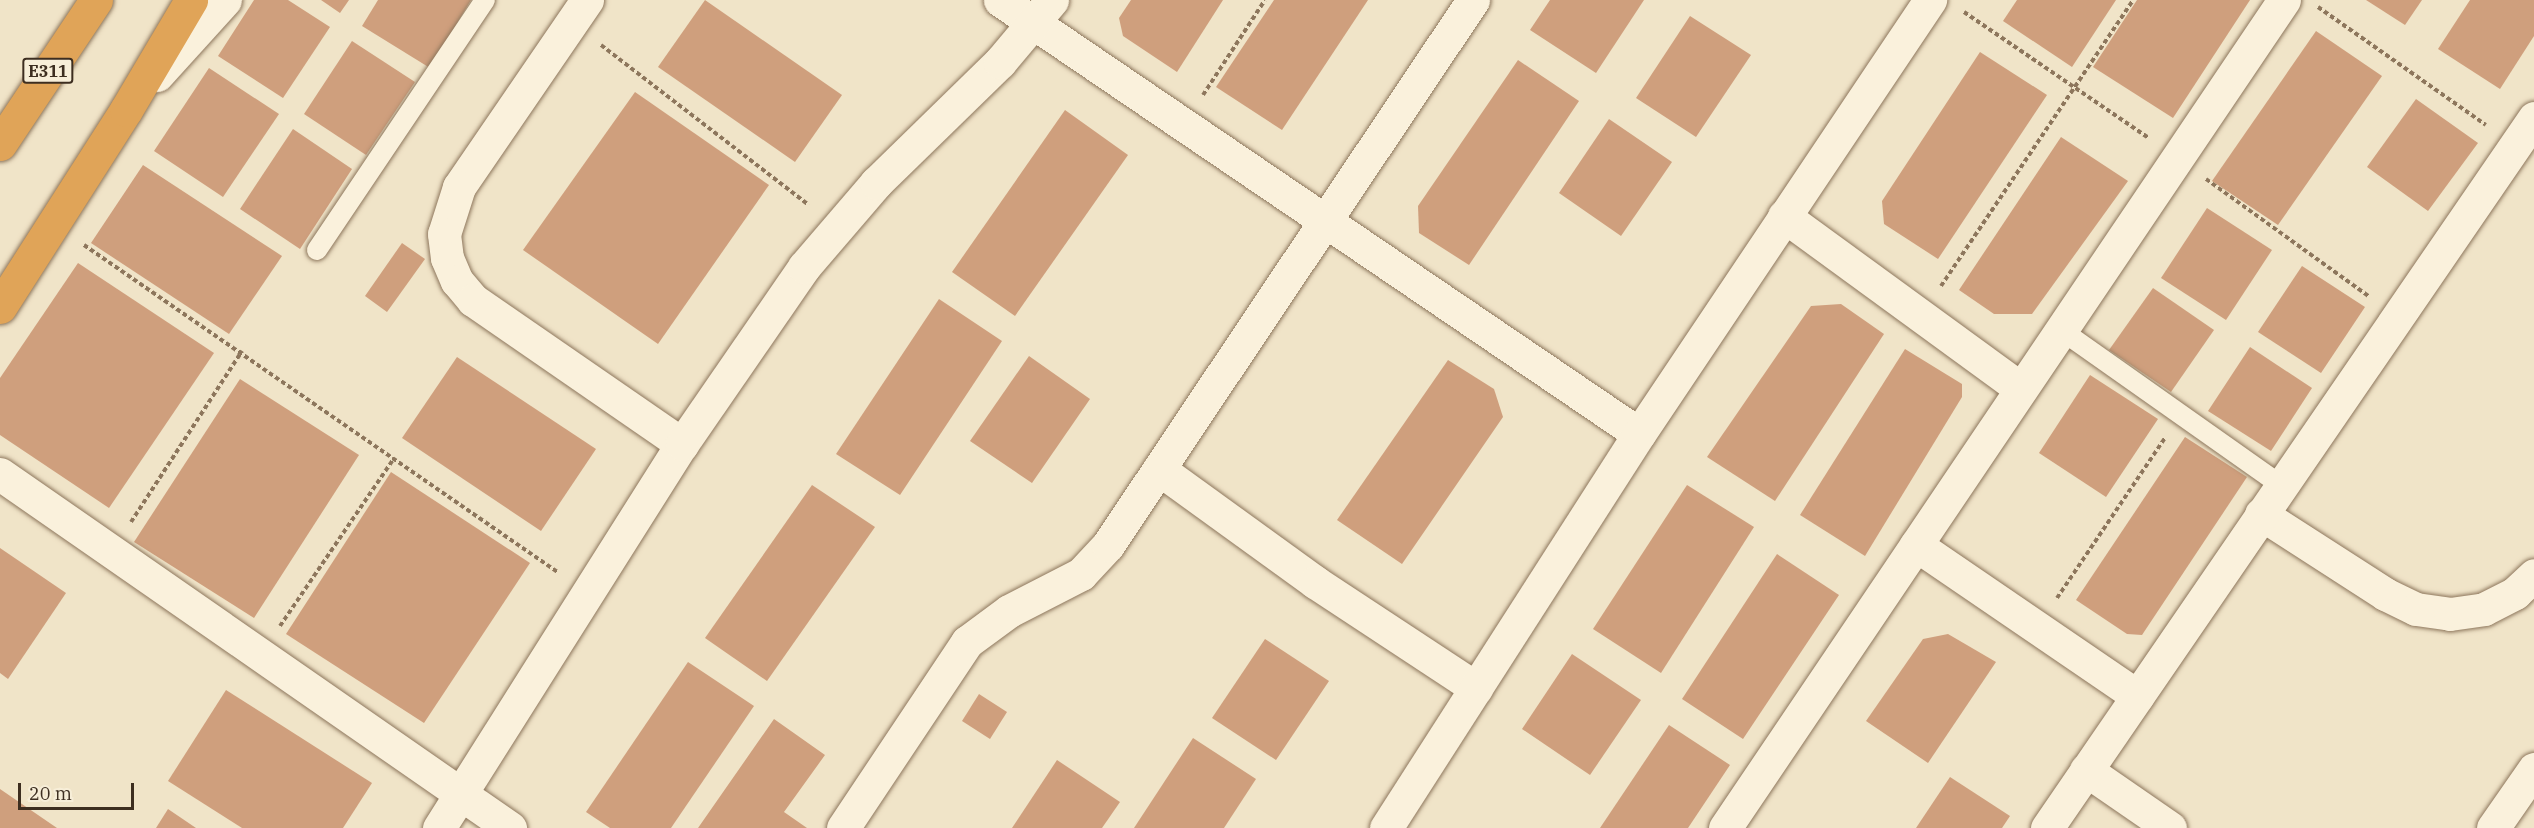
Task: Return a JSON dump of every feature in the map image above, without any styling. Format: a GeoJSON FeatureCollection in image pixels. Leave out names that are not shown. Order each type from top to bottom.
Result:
{"type":"FeatureCollection","features":[{"type":"Feature","properties":{"kind":"highway","name":"E311"},"geometry":{"type":"LineString","coordinates":[[0,144],[96,0]]}},
{"type":"Feature","properties":{"kind":"highway"},"geometry":{"type":"LineString","coordinates":[[0,307],[126,110],[191,0]]}},
{"type":"Feature","properties":{"kind":"street"},"geometry":{"type":"LineString","coordinates":[[126,110],[225,0]]}},
{"type":"Feature","properties":{"kind":"street"},"geometry":{"type":"LineString","coordinates":[[1000,0],[1044,11],[1184,124],[1639,434]]}},
{"type":"Feature","properties":{"kind":"street"},"geometry":{"type":"LineString","coordinates":[[843,828],[967,642],[1009,610],[1081,574],[1096,561],[1326,222],[1473,0]]}},
{"type":"Feature","properties":{"kind":"street"},"geometry":{"type":"LineString","coordinates":[[1386,828],[1639,434],[1930,0]]}},
{"type":"Feature","properties":{"kind":"street"},"geometry":{"type":"LineString","coordinates":[[1725,828],[2284,0]]}},
{"type":"Feature","properties":{"kind":"street"},"geometry":{"type":"LineString","coordinates":[[580,11],[459,187],[444,234],[447,258],[457,281],[473,300],[682,444]]}},
{"type":"Feature","properties":{"kind":"street"},"geometry":{"type":"LineString","coordinates":[[439,828],[682,444],[773,310],[837,226],[916,141],[1000,62],[1044,11]]}},
{"type":"Feature","properties":{"kind":"street"},"geometry":{"type":"LineString","coordinates":[[2047,828],[2534,118]]}},
{"type":"Feature","properties":{"kind":"street"},"geometry":{"type":"LineString","coordinates":[[1784,216],[2021,389]]}},
{"type":"Feature","properties":{"kind":"street"},"geometry":{"type":"LineString","coordinates":[[1160,469],[1315,582],[1476,688]]}},
{"type":"Feature","properties":{"kind":"street"},"geometry":{"type":"LineString","coordinates":[[0,474],[510,828]]}},
{"type":"Feature","properties":{"kind":"street"},"geometry":{"type":"LineString","coordinates":[[2261,514],[2385,594],[2416,609],[2450,614],[2484,609],[2515,593],[2534,575]]}},
{"type":"Feature","properties":{"kind":"street"},"geometry":{"type":"LineString","coordinates":[[1916,545],[2137,696]]}},
{"type":"Feature","properties":{"kind":"street"},"geometry":{"type":"LineString","coordinates":[[2493,828],[2534,769]]}},
{"type":"Feature","properties":{"kind":"street"},"geometry":{"type":"LineString","coordinates":[[2086,770],[2170,828]]}},
{"type":"Feature","properties":{"kind":"lane"},"geometry":{"type":"LineString","coordinates":[[317,250],[485,0]]}},
{"type":"Feature","properties":{"kind":"lane"},"geometry":{"type":"LineString","coordinates":[[2061,330],[2281,484]]}},
{"type":"Feature","properties":{"kind":"path"},"geometry":{"type":"LineString","coordinates":[[1184,124],[1265,0]]}},
{"type":"Feature","properties":{"kind":"path"},"geometry":{"type":"LineString","coordinates":[[1921,316],[2133,0]]}},
{"type":"Feature","properties":{"kind":"path"},"geometry":{"type":"LineString","coordinates":[[2307,0],[2515,146]]}},
{"type":"Feature","properties":{"kind":"path"},"geometry":{"type":"LineString","coordinates":[[580,11],[837,226]]}},
{"type":"Feature","properties":{"kind":"path"},"geometry":{"type":"LineString","coordinates":[[53,224],[242,351],[588,593]]}},
{"type":"Feature","properties":{"kind":"path"},"geometry":{"type":"LineString","coordinates":[[112,552],[242,351]]}},
{"type":"Feature","properties":{"kind":"path"},"geometry":{"type":"LineString","coordinates":[[2037,628],[2181,415]]}},
{"type":"Feature","properties":{"kind":"path"},"geometry":{"type":"LineString","coordinates":[[261,655],[394,458]]}},
{"type":"Feature","properties":{"kind":"building"},"geometry":{"type":"Polygon","coordinates":[[[254,0],[288,0],[330,27],[283,98],[218,56],[254,0]]]}},
{"type":"Feature","properties":{"kind":"building"},"geometry":{"type":"Polygon","coordinates":[[[321,0],[349,0],[340,13],[321,0]]]}},
{"type":"Feature","properties":{"kind":"building"},"geometry":{"type":"Polygon","coordinates":[[[378,0],[471,0],[430,68],[362,26],[378,0]]]}},
{"type":"Feature","properties":{"kind":"building"},"geometry":{"type":"Polygon","coordinates":[[[705,0],[842,95],[795,162],[658,67],[705,0]]]}},
{"type":"Feature","properties":{"kind":"building"},"geometry":{"type":"Polygon","coordinates":[[[1131,0],[1223,0],[1177,72],[1123,36],[1119,18],[1131,0]]]}},
{"type":"Feature","properties":{"kind":"building"},"geometry":{"type":"Polygon","coordinates":[[[1274,0],[1368,0],[1282,130],[1216,87],[1274,0]]]}},
{"type":"Feature","properties":{"kind":"building"},"geometry":{"type":"Polygon","coordinates":[[[1550,0],[1644,0],[1596,73],[1530,30],[1550,0]]]}},
{"type":"Feature","properties":{"kind":"building"},"geometry":{"type":"Polygon","coordinates":[[[2017,0],[2116,0],[2072,67],[2003,21],[2017,0]]]}},
{"type":"Feature","properties":{"kind":"building"},"geometry":{"type":"Polygon","coordinates":[[[2137,0],[2250,0],[2173,118],[2093,67],[2137,0]]]}},
{"type":"Feature","properties":{"kind":"building"},"geometry":{"type":"Polygon","coordinates":[[[2366,0],[2422,0],[2405,25],[2366,0]]]}},
{"type":"Feature","properties":{"kind":"building"},"geometry":{"type":"Polygon","coordinates":[[[2470,0],[2534,0],[2534,36],[2500,89],[2438,49],[2470,0]]]}},
{"type":"Feature","properties":{"kind":"building"},"geometry":{"type":"Polygon","coordinates":[[[1690,16],[1751,55],[1696,137],[1636,98],[1690,16]]]}},
{"type":"Feature","properties":{"kind":"building"},"geometry":{"type":"Polygon","coordinates":[[[2316,31],[2382,76],[2278,225],[2212,181],[2316,31]]]}},
{"type":"Feature","properties":{"kind":"building"},"geometry":{"type":"Polygon","coordinates":[[[352,41],[415,82],[366,155],[304,114],[352,41]]]}},
{"type":"Feature","properties":{"kind":"building"},"geometry":{"type":"Polygon","coordinates":[[[1980,52],[2047,95],[1938,259],[1884,224],[1882,201],[1980,52]]]}},
{"type":"Feature","properties":{"kind":"building"},"geometry":{"type":"Polygon","coordinates":[[[1518,60],[1579,101],[1469,265],[1419,233],[1418,206],[1518,60]]]}},
{"type":"Feature","properties":{"kind":"building"},"geometry":{"type":"Polygon","coordinates":[[[209,68],[279,114],[223,197],[154,151],[209,68]]]}},
{"type":"Feature","properties":{"kind":"building"},"geometry":{"type":"Polygon","coordinates":[[[635,92],[769,185],[658,344],[523,250],[635,92]]]}},
{"type":"Feature","properties":{"kind":"building"},"geometry":{"type":"Polygon","coordinates":[[[2416,99],[2478,143],[2428,211],[2367,167],[2416,99]]]}},
{"type":"Feature","properties":{"kind":"building"},"geometry":{"type":"Polygon","coordinates":[[[1065,110],[1128,155],[1015,316],[952,272],[1065,110]]]}},
{"type":"Feature","properties":{"kind":"building"},"geometry":{"type":"Polygon","coordinates":[[[1609,119],[1672,162],[1621,236],[1559,193],[1609,119]]]}},
{"type":"Feature","properties":{"kind":"building"},"geometry":{"type":"Polygon","coordinates":[[[293,129],[352,169],[300,249],[240,209],[293,129]]]}},
{"type":"Feature","properties":{"kind":"building"},"geometry":{"type":"Polygon","coordinates":[[[2061,137],[2128,181],[2032,314],[1994,314],[1959,290],[2061,137]]]}},
{"type":"Feature","properties":{"kind":"building"},"geometry":{"type":"Polygon","coordinates":[[[143,165],[282,256],[229,334],[91,243],[143,165]]]}},
{"type":"Feature","properties":{"kind":"building"},"geometry":{"type":"Polygon","coordinates":[[[2207,208],[2272,250],[2226,320],[2161,278],[2207,208]]]}},
{"type":"Feature","properties":{"kind":"building"},"geometry":{"type":"Polygon","coordinates":[[[402,243],[425,259],[387,312],[365,296],[402,243]]]}},
{"type":"Feature","properties":{"kind":"building"},"geometry":{"type":"Polygon","coordinates":[[[78,263],[214,353],[109,508],[0,435],[0,378],[78,263]]]}},
{"type":"Feature","properties":{"kind":"building"},"geometry":{"type":"Polygon","coordinates":[[[2302,266],[2365,307],[2321,373],[2258,332],[2302,266]]]}},
{"type":"Feature","properties":{"kind":"building"},"geometry":{"type":"Polygon","coordinates":[[[2153,288],[2214,330],[2171,392],[2109,350],[2153,288]]]}},
{"type":"Feature","properties":{"kind":"building"},"geometry":{"type":"Polygon","coordinates":[[[939,299],[1002,341],[900,495],[836,454],[939,299]]]}},
{"type":"Feature","properties":{"kind":"building"},"geometry":{"type":"Polygon","coordinates":[[[1841,304],[1884,334],[1775,501],[1707,457],[1811,306],[1841,304]]]}},
{"type":"Feature","properties":{"kind":"building"},"geometry":{"type":"Polygon","coordinates":[[[2250,347],[2312,388],[2271,451],[2208,411],[2250,347]]]}},
{"type":"Feature","properties":{"kind":"building"},"geometry":{"type":"Polygon","coordinates":[[[1905,349],[1962,384],[1962,397],[1865,556],[1800,515],[1905,349]]]}},
{"type":"Feature","properties":{"kind":"building"},"geometry":{"type":"Polygon","coordinates":[[[1029,356],[1090,399],[1032,483],[970,441],[1029,356]]]}},
{"type":"Feature","properties":{"kind":"building"},"geometry":{"type":"Polygon","coordinates":[[[457,357],[596,449],[541,531],[402,438],[457,357]]]}},
{"type":"Feature","properties":{"kind":"building"},"geometry":{"type":"Polygon","coordinates":[[[1448,360],[1494,389],[1503,417],[1402,564],[1337,520],[1448,360]]]}},
{"type":"Feature","properties":{"kind":"building"},"geometry":{"type":"Polygon","coordinates":[[[2090,375],[2158,419],[2106,497],[2039,453],[2090,375]]]}},
{"type":"Feature","properties":{"kind":"building"},"geometry":{"type":"Polygon","coordinates":[[[240,379],[359,455],[254,618],[134,542],[240,379]]]}},
{"type":"Feature","properties":{"kind":"building"},"geometry":{"type":"Polygon","coordinates":[[[2185,437],[2247,477],[2142,635],[2127,634],[2076,600],[2185,437]]]}},
{"type":"Feature","properties":{"kind":"building"},"geometry":{"type":"Polygon","coordinates":[[[391,472],[530,563],[424,723],[286,634],[391,472]]]}},
{"type":"Feature","properties":{"kind":"building"},"geometry":{"type":"Polygon","coordinates":[[[812,485],[875,527],[767,681],[705,638],[812,485]]]}},
{"type":"Feature","properties":{"kind":"building"},"geometry":{"type":"Polygon","coordinates":[[[1687,485],[1754,527],[1661,673],[1593,629],[1687,485]]]}},
{"type":"Feature","properties":{"kind":"building"},"geometry":{"type":"Polygon","coordinates":[[[0,548],[66,593],[8,679],[0,673],[0,548]]]}},
{"type":"Feature","properties":{"kind":"building"},"geometry":{"type":"Polygon","coordinates":[[[1777,554],[1839,595],[1743,739],[1682,699],[1777,554]]]}},
{"type":"Feature","properties":{"kind":"building"},"geometry":{"type":"Polygon","coordinates":[[[1948,634],[1996,662],[1928,763],[1866,721],[1923,639],[1948,634]]]}},
{"type":"Feature","properties":{"kind":"building"},"geometry":{"type":"Polygon","coordinates":[[[1265,639],[1329,681],[1276,760],[1212,718],[1265,639]]]}},
{"type":"Feature","properties":{"kind":"building"},"geometry":{"type":"Polygon","coordinates":[[[1572,654],[1641,700],[1590,775],[1522,729],[1572,654]]]}},
{"type":"Feature","properties":{"kind":"building"},"geometry":{"type":"Polygon","coordinates":[[[688,662],[754,706],[671,828],[610,828],[586,812],[688,662]]]}},
{"type":"Feature","properties":{"kind":"building"},"geometry":{"type":"Polygon","coordinates":[[[226,690],[372,783],[343,828],[242,828],[168,781],[226,690]]]}},
{"type":"Feature","properties":{"kind":"building"},"geometry":{"type":"Polygon","coordinates":[[[979,694],[1007,712],[990,739],[962,721],[979,694]]]}},
{"type":"Feature","properties":{"kind":"building"},"geometry":{"type":"Polygon","coordinates":[[[774,719],[825,755],[784,812],[807,828],[698,828],[774,719]]]}},
{"type":"Feature","properties":{"kind":"building"},"geometry":{"type":"Polygon","coordinates":[[[1669,725],[1730,765],[1688,828],[1600,828],[1669,725]]]}},
{"type":"Feature","properties":{"kind":"building"},"geometry":{"type":"Polygon","coordinates":[[[1193,738],[1256,779],[1224,828],[1134,828],[1193,738]]]}},
{"type":"Feature","properties":{"kind":"building"},"geometry":{"type":"Polygon","coordinates":[[[1057,760],[1120,802],[1102,828],[1012,828],[1057,760]]]}},
{"type":"Feature","properties":{"kind":"building"},"geometry":{"type":"Polygon","coordinates":[[[1950,777],[2010,816],[2002,828],[1916,828],[1950,777]]]}},
{"type":"Feature","properties":{"kind":"building"},"geometry":{"type":"Polygon","coordinates":[[[0,789],[57,828],[0,828],[0,789]]]}},
{"type":"Feature","properties":{"kind":"building"},"geometry":{"type":"Polygon","coordinates":[[[168,809],[196,828],[156,828],[168,809]]]}}]}
